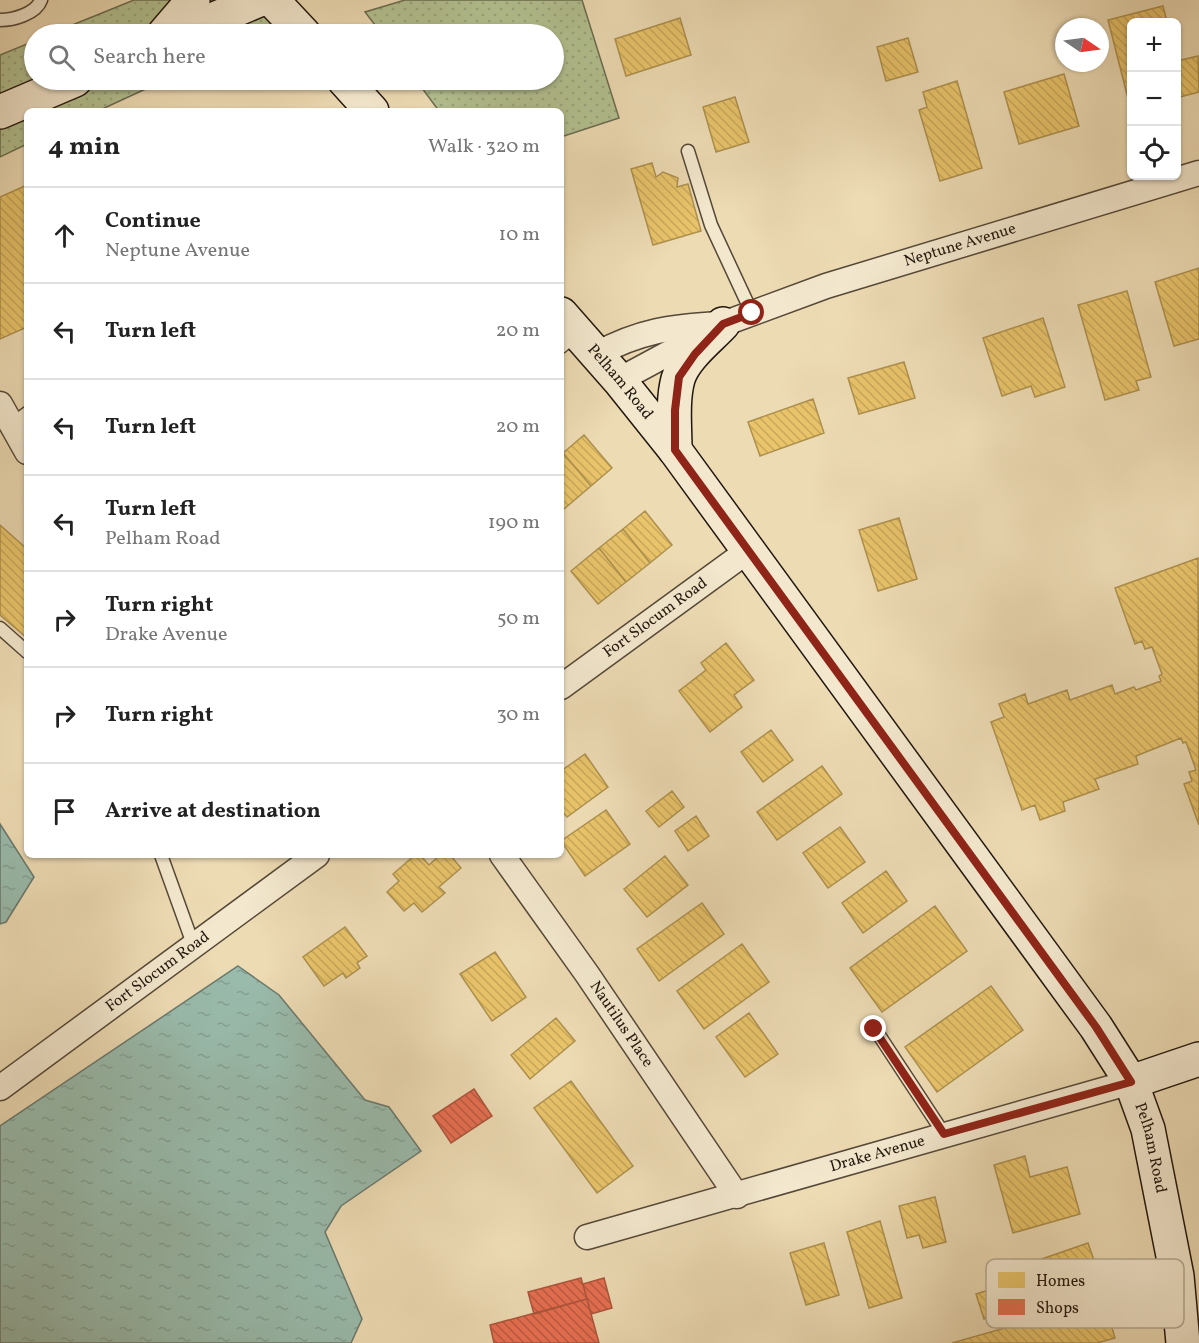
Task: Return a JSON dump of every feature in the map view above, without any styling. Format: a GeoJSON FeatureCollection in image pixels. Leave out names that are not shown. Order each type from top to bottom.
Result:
{"type":"FeatureCollection","features":[{"type":"Feature","properties":{"kind":"main road"},"geometry":{"type":"LineString","coordinates":[[173,24],[193,0]]}},
{"type":"Feature","properties":{"kind":"main road"},"geometry":{"type":"LineString","coordinates":[[203,24],[259,0]]}},
{"type":"Feature","properties":{"kind":"main road"},"geometry":{"type":"LineString","coordinates":[[272,0],[295,24]]}},
{"type":"Feature","properties":{"kind":"main road"},"geometry":{"type":"LineString","coordinates":[[0,112],[52,90]]}},
{"type":"Feature","properties":{"kind":"main road"},"geometry":{"type":"LineString","coordinates":[[353,90],[369,108]]}},
{"type":"Feature","properties":{"kind":"main road"},"geometry":{"type":"LineString","coordinates":[[675,450],[675,410],[679,377],[695,354],[738,318]]}},
{"type":"Feature","properties":{"kind":"main road","name":"Pelham Road"},"geometry":{"type":"LineString","coordinates":[[574,337],[619,380],[675,450],[1096,1027],[1131,1082],[1148,1129],[1174,1259]]}},
{"type":"Feature","properties":{"kind":"main road","name":"Drake Avenue"},"geometry":{"type":"LineString","coordinates":[[1131,1082],[1199,1059]]}},
{"type":"Feature","properties":{"kind":"main road","name":"Pelham Road"},"geometry":{"type":"LineString","coordinates":[[1182,1328],[1183,1343]]}},
{"type":"Feature","properties":{"kind":"street","name":"Neptune Avenue"},"geometry":{"type":"LineString","coordinates":[[619,380],[738,318],[826,286],[1199,173]]}},
{"type":"Feature","properties":{"kind":"street","name":"Neptune Avenue"},"geometry":{"type":"LineString","coordinates":[[574,337],[628,337],[674,327],[738,318]]}},
{"type":"Feature","properties":{"kind":"street"},"geometry":{"type":"LineString","coordinates":[[13,414],[24,444]]}},
{"type":"Feature","properties":{"kind":"street","name":"Fort Slocum Road"},"geometry":{"type":"LineString","coordinates":[[564,685],[749,550]]}},
{"type":"Feature","properties":{"kind":"street","name":"Fort Slocum Road"},"geometry":{"type":"LineString","coordinates":[[0,1088],[313,858]]}},
{"type":"Feature","properties":{"kind":"street","name":"Nautilus Place"},"geometry":{"type":"LineString","coordinates":[[504,858],[587,974],[736,1196]]}},
{"type":"Feature","properties":{"kind":"street","name":"Drake Avenue"},"geometry":{"type":"LineString","coordinates":[[587,1237],[1131,1082]]}},
{"type":"Feature","properties":{"kind":"lane"},"geometry":{"type":"LineString","coordinates":[[0,20],[14,20],[39,5],[41,0]]}},
{"type":"Feature","properties":{"kind":"lane"},"geometry":{"type":"LineString","coordinates":[[688,151],[738,318]]}},
{"type":"Feature","properties":{"kind":"lane"},"geometry":{"type":"LineString","coordinates":[[0,628],[24,649]]}},
{"type":"Feature","properties":{"kind":"lane"},"geometry":{"type":"LineString","coordinates":[[162,858],[193,944]]}},
{"type":"Feature","properties":{"kind":"lane"},"geometry":{"type":"LineString","coordinates":[[874,1029],[944,1134]]}},
{"type":"Feature","properties":{"kind":"green space"},"geometry":{"type":"Polygon","coordinates":[[[134,0],[266,0],[286,23],[284,24],[75,24],[134,0]]]}},
{"type":"Feature","properties":{"kind":"green space"},"geometry":{"type":"Polygon","coordinates":[[[405,0],[582,0],[619,118],[564,136],[564,108],[437,108],[423,90],[564,90],[564,24],[374,24],[365,12],[405,0]]]}},
{"type":"Feature","properties":{"kind":"green space"},"geometry":{"type":"Polygon","coordinates":[[[24,45],[24,90],[143,90],[104,108],[24,108],[24,145],[0,157],[0,55],[24,45]]]}},
{"type":"Feature","properties":{"kind":"water"},"geometry":{"type":"Polygon","coordinates":[[[0,824],[34,877],[6,922],[0,924],[0,824]]]}},
{"type":"Feature","properties":{"kind":"water"},"geometry":{"type":"Polygon","coordinates":[[[238,966],[279,995],[365,1100],[389,1107],[421,1151],[341,1206],[325,1232],[362,1319],[351,1343],[0,1343],[0,1126],[238,966]]]}},
{"type":"Feature","properties":{"kind":"building: Homes"},"geometry":{"type":"Polygon","coordinates":[[[1163,6],[1166,18],[1127,18],[1127,94],[1109,24],[1109,20],[1163,6]]]}},
{"type":"Feature","properties":{"kind":"building: Homes"},"geometry":{"type":"Polygon","coordinates":[[[680,18],[691,55],[626,76],[615,39],[680,18]]]}},
{"type":"Feature","properties":{"kind":"building: Homes"},"geometry":{"type":"Polygon","coordinates":[[[908,38],[918,72],[886,81],[877,47],[908,38]]]}},
{"type":"Feature","properties":{"kind":"building: Homes"},"geometry":{"type":"Polygon","coordinates":[[[1198,56],[1199,92],[1181,97],[1181,60],[1198,56]]]}},
{"type":"Feature","properties":{"kind":"building: Homes"},"geometry":{"type":"Polygon","coordinates":[[[1064,74],[1079,126],[1019,144],[1004,92],[1064,74]]]}},
{"type":"Feature","properties":{"kind":"building: Homes"},"geometry":{"type":"Polygon","coordinates":[[[957,81],[982,168],[940,181],[919,110],[927,107],[923,92],[957,81]]]}},
{"type":"Feature","properties":{"kind":"building: Homes"},"geometry":{"type":"Polygon","coordinates":[[[735,97],[749,142],[716,152],[703,107],[735,97]]]}},
{"type":"Feature","properties":{"kind":"building: Homes"},"geometry":{"type":"Polygon","coordinates":[[[652,163],[656,177],[663,172],[678,178],[677,187],[688,184],[701,231],[653,245],[631,169],[652,163]]]}},
{"type":"Feature","properties":{"kind":"building: Homes"},"geometry":{"type":"Polygon","coordinates":[[[24,186],[24,328],[0,339],[0,197],[24,186]]]}},
{"type":"Feature","properties":{"kind":"building: Homes"},"geometry":{"type":"Polygon","coordinates":[[[1199,268],[1199,339],[1174,346],[1155,282],[1199,268]]]}},
{"type":"Feature","properties":{"kind":"building: Homes"},"geometry":{"type":"Polygon","coordinates":[[[1127,291],[1151,377],[1136,381],[1139,390],[1105,400],[1078,305],[1127,291]]]}},
{"type":"Feature","properties":{"kind":"building: Homes"},"geometry":{"type":"Polygon","coordinates":[[[1043,318],[1065,387],[1035,397],[1031,386],[1002,396],[983,338],[1043,318]]]}},
{"type":"Feature","properties":{"kind":"building: Homes"},"geometry":{"type":"Polygon","coordinates":[[[904,362],[915,398],[859,414],[848,378],[904,362]]]}},
{"type":"Feature","properties":{"kind":"building: Homes"},"geometry":{"type":"Polygon","coordinates":[[[813,399],[824,433],[760,456],[748,422],[813,399]]]}},
{"type":"Feature","properties":{"kind":"building: Homes"},"geometry":{"type":"Polygon","coordinates":[[[584,435],[612,468],[591,486],[564,452],[584,435]]]}},
{"type":"Feature","properties":{"kind":"building: Homes"},"geometry":{"type":"Polygon","coordinates":[[[564,454],[591,486],[564,509],[564,454]]]}},
{"type":"Feature","properties":{"kind":"building: Homes"},"geometry":{"type":"Polygon","coordinates":[[[645,511],[672,545],[650,563],[623,529],[645,511]]]}},
{"type":"Feature","properties":{"kind":"building: Homes"},"geometry":{"type":"Polygon","coordinates":[[[899,518],[917,579],[878,591],[859,530],[899,518]]]}},
{"type":"Feature","properties":{"kind":"building: Homes"},"geometry":{"type":"Polygon","coordinates":[[[0,525],[24,546],[24,635],[0,615],[0,525]]]}},
{"type":"Feature","properties":{"kind":"building: Homes"},"geometry":{"type":"Polygon","coordinates":[[[623,529],[650,563],[626,582],[599,548],[623,529]]]}},
{"type":"Feature","properties":{"kind":"building: Homes"},"geometry":{"type":"Polygon","coordinates":[[[599,548],[626,582],[598,604],[571,571],[599,548]]]}},
{"type":"Feature","properties":{"kind":"building: Homes"},"geometry":{"type":"Polygon","coordinates":[[[1198,558],[1199,825],[1184,784],[1192,781],[1189,772],[1196,770],[1186,742],[1183,743],[1181,738],[1136,756],[1138,764],[1095,779],[1099,789],[1063,802],[1065,811],[1040,820],[1035,805],[1022,810],[991,722],[1004,717],[999,704],[1025,694],[1028,704],[1067,690],[1070,700],[1112,685],[1115,694],[1134,687],[1136,690],[1161,681],[1159,676],[1162,674],[1152,647],[1145,649],[1142,641],[1135,644],[1115,588],[1198,558]]]}},
{"type":"Feature","properties":{"kind":"building: Homes"},"geometry":{"type":"Polygon","coordinates":[[[726,643],[754,680],[734,695],[742,707],[710,732],[679,691],[706,670],[701,663],[726,643]]]}},
{"type":"Feature","properties":{"kind":"building: Homes"},"geometry":{"type":"Polygon","coordinates":[[[771,730],[793,760],[763,782],[741,752],[771,730]]]}},
{"type":"Feature","properties":{"kind":"building: Homes"},"geometry":{"type":"Polygon","coordinates":[[[585,754],[608,787],[567,817],[564,814],[564,769],[585,754]]]}},
{"type":"Feature","properties":{"kind":"building: Homes"},"geometry":{"type":"Polygon","coordinates":[[[822,766],[842,794],[777,840],[757,812],[822,766]]]}},
{"type":"Feature","properties":{"kind":"building: Homes"},"geometry":{"type":"Polygon","coordinates":[[[672,791],[684,807],[659,827],[646,811],[672,791]]]}},
{"type":"Feature","properties":{"kind":"building: Homes"},"geometry":{"type":"Polygon","coordinates":[[[606,810],[630,844],[585,876],[564,845],[564,839],[606,810]]]}},
{"type":"Feature","properties":{"kind":"building: Homes"},"geometry":{"type":"Polygon","coordinates":[[[696,816],[709,836],[688,851],[675,831],[696,816]]]}},
{"type":"Feature","properties":{"kind":"building: Homes"},"geometry":{"type":"Polygon","coordinates":[[[840,827],[865,862],[828,888],[803,853],[840,827]]]}},
{"type":"Feature","properties":{"kind":"building: Homes"},"geometry":{"type":"Polygon","coordinates":[[[665,856],[688,885],[647,917],[624,889],[665,856]]]}},
{"type":"Feature","properties":{"kind":"building: Homes"},"geometry":{"type":"Polygon","coordinates":[[[412,858],[423,858],[429,865],[437,858],[453,858],[461,868],[439,887],[445,893],[422,912],[414,903],[404,911],[387,892],[399,881],[393,874],[412,858]]]}},
{"type":"Feature","properties":{"kind":"building: Homes"},"geometry":{"type":"Polygon","coordinates":[[[886,871],[907,901],[863,933],[842,903],[886,871]]]}},
{"type":"Feature","properties":{"kind":"building: Homes"},"geometry":{"type":"Polygon","coordinates":[[[702,903],[724,934],[659,981],[637,949],[702,903]]]}},
{"type":"Feature","properties":{"kind":"building: Homes"},"geometry":{"type":"Polygon","coordinates":[[[935,906],[967,951],[882,1012],[850,968],[935,906]]]}},
{"type":"Feature","properties":{"kind":"building: Homes"},"geometry":{"type":"Polygon","coordinates":[[[345,927],[367,956],[357,963],[360,968],[346,978],[343,973],[324,986],[303,957],[345,927]]]}},
{"type":"Feature","properties":{"kind":"building: Homes"},"geometry":{"type":"Polygon","coordinates":[[[742,944],[769,982],[704,1029],[677,991],[742,944]]]}},
{"type":"Feature","properties":{"kind":"building: Homes"},"geometry":{"type":"Polygon","coordinates":[[[495,952],[526,997],[492,1021],[460,974],[495,952]]]}},
{"type":"Feature","properties":{"kind":"building: Homes"},"geometry":{"type":"Polygon","coordinates":[[[991,986],[1023,1030],[937,1092],[905,1047],[991,986]]]}},
{"type":"Feature","properties":{"kind":"building: Homes"},"geometry":{"type":"Polygon","coordinates":[[[749,1013],[778,1054],[745,1077],[716,1037],[749,1013]]]}},
{"type":"Feature","properties":{"kind":"building: Homes"},"geometry":{"type":"Polygon","coordinates":[[[556,1018],[575,1041],[530,1079],[511,1055],[556,1018]]]}},
{"type":"Feature","properties":{"kind":"building: Homes"},"geometry":{"type":"Polygon","coordinates":[[[571,1081],[633,1166],[597,1193],[534,1108],[571,1081]]]}},
{"type":"Feature","properties":{"kind":"building: Homes"},"geometry":{"type":"Polygon","coordinates":[[[1025,1156],[1030,1177],[1067,1167],[1080,1214],[1013,1233],[994,1165],[1025,1156]]]}},
{"type":"Feature","properties":{"kind":"building: Homes"},"geometry":{"type":"Polygon","coordinates":[[[935,1197],[946,1242],[923,1248],[919,1235],[907,1238],[899,1206],[935,1197]]]}},
{"type":"Feature","properties":{"kind":"building: Homes"},"geometry":{"type":"Polygon","coordinates":[[[880,1221],[902,1298],[869,1308],[847,1232],[880,1221]]]}},
{"type":"Feature","properties":{"kind":"building: Homes"},"geometry":{"type":"Polygon","coordinates":[[[824,1243],[839,1295],[806,1305],[790,1253],[824,1243]]]}},
{"type":"Feature","properties":{"kind":"building: Homes"},"geometry":{"type":"Polygon","coordinates":[[[1088,1243],[1093,1259],[1042,1259],[1088,1243]]]}},
{"type":"Feature","properties":{"kind":"building: Homes"},"geometry":{"type":"Polygon","coordinates":[[[986,1291],[986,1318],[984,1319],[976,1294],[986,1291]]]}},
{"type":"Feature","properties":{"kind":"building: Homes"},"geometry":{"type":"Polygon","coordinates":[[[1005,1328],[1112,1328],[1115,1338],[1097,1343],[952,1343],[1005,1328]]]}},
{"type":"Feature","properties":{"kind":"building: Shops"},"geometry":{"type":"Polygon","coordinates":[[[474,1089],[492,1116],[451,1143],[433,1116],[474,1089]]]}},
{"type":"Feature","properties":{"kind":"building: Shops"},"geometry":{"type":"Polygon","coordinates":[[[581,1278],[587,1299],[534,1314],[528,1292],[581,1278]]]}},
{"type":"Feature","properties":{"kind":"building: Shops"},"geometry":{"type":"Polygon","coordinates":[[[604,1278],[612,1308],[591,1314],[583,1284],[604,1278]]]}},
{"type":"Feature","properties":{"kind":"building: Shops"},"geometry":{"type":"Polygon","coordinates":[[[587,1299],[599,1343],[494,1343],[490,1325],[587,1299]]]}},
{"type":"Feature","properties":{"kind":"route"},"geometry":{"type":"LineString","coordinates":[[752,313],[723,324],[695,354],[679,377],[675,410],[675,450],[1096,1027],[1131,1082],[944,1134],[874,1029]]}}]}
